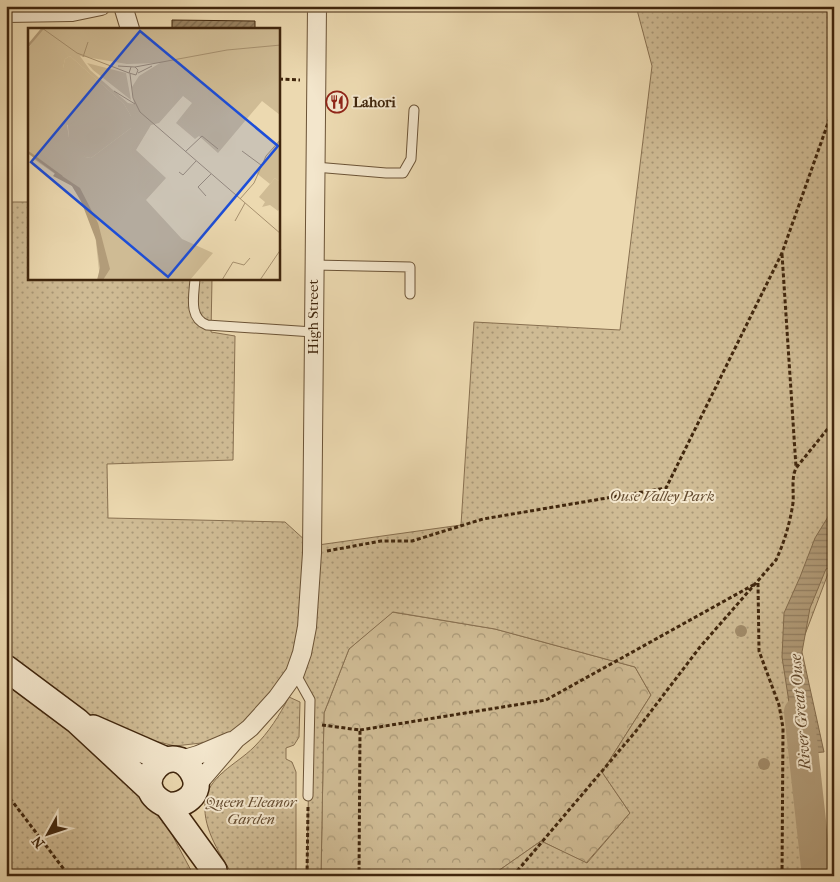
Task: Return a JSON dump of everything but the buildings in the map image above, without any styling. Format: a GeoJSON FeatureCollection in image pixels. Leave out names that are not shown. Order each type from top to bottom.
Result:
{"type":"FeatureCollection","features":[{"type":"Feature","properties":{"kind":"street"},"geometry":{"type":"LineString","coordinates":[[6,13],[72,12],[101,6]]}},
{"type":"Feature","properties":{"kind":"street"},"geometry":{"type":"LineString","coordinates":[[123,6],[130,28]]}},
{"type":"Feature","properties":{"kind":"street","name":"High Street"},"geometry":{"type":"LineString","coordinates":[[236,739],[250,728],[277,698],[295,673],[302,653],[307,627],[312,554],[314,167],[317,6]]}},
{"type":"Feature","properties":{"kind":"street"},"geometry":{"type":"LineString","coordinates":[[6,668],[77,721],[158,797],[216,873]]}},
{"type":"Feature","properties":{"kind":"street"},"geometry":{"type":"LineString","coordinates":[[77,721],[187,764],[195,777],[199,823],[216,873]]}},
{"type":"Feature","properties":{"kind":"street"},"geometry":{"type":"LineString","coordinates":[[236,739],[189,799],[175,806],[158,797],[150,774],[154,768],[173,760],[198,755],[236,739]]}},
{"type":"Feature","properties":{"kind":"lane"},"geometry":{"type":"LineString","coordinates":[[314,167],[403,173],[411,159],[414,110]]}},
{"type":"Feature","properties":{"kind":"lane"},"geometry":{"type":"LineString","coordinates":[[314,265],[410,268],[410,294]]}},
{"type":"Feature","properties":{"kind":"lane"},"geometry":{"type":"LineString","coordinates":[[195,280],[194,309],[197,319],[207,325],[313,332]]}},
{"type":"Feature","properties":{"kind":"lane"},"geometry":{"type":"LineString","coordinates":[[295,673],[310,700],[308,796]]}},
{"type":"Feature","properties":{"kind":"path"},"geometry":{"type":"LineString","coordinates":[[280,79],[315,81]]}},
{"type":"Feature","properties":{"kind":"path"},"geometry":{"type":"LineString","coordinates":[[312,554],[380,541],[412,541],[483,519],[666,488],[782,254],[834,106]]}},
{"type":"Feature","properties":{"kind":"path"},"geometry":{"type":"LineString","coordinates":[[782,254],[796,468]]}},
{"type":"Feature","properties":{"kind":"path"},"geometry":{"type":"LineString","coordinates":[[513,876],[636,731],[700,647],[776,560],[784,544],[793,502],[793,475],[796,468],[834,421]]}},
{"type":"Feature","properties":{"kind":"path"},"geometry":{"type":"LineString","coordinates":[[310,724],[360,730],[546,700],[758,582]]}},
{"type":"Feature","properties":{"kind":"path"},"geometry":{"type":"LineString","coordinates":[[758,582],[759,651],[780,705],[783,728],[782,876]]}},
{"type":"Feature","properties":{"kind":"path"},"geometry":{"type":"LineString","coordinates":[[359,876],[360,730]]}},
{"type":"Feature","properties":{"kind":"path"},"geometry":{"type":"LineString","coordinates":[[6,793],[69,876]]}},
{"type":"Feature","properties":{"kind":"path"},"geometry":{"type":"LineString","coordinates":[[307,876],[308,796]]}},
{"type":"Feature","properties":{"kind":"green space","name":"Ouse Valley Park"},"geometry":{"type":"Polygon","coordinates":[[[636,6],[834,6],[834,558],[798,653],[815,876],[491,876],[541,841],[587,863],[630,813],[602,772],[651,695],[635,667],[495,629],[393,612],[349,649],[324,713],[321,876],[307,876],[310,700],[295,673],[236,739],[175,746],[122,733],[138,793],[169,829],[194,876],[6,876],[6,202],[28,202],[28,280],[212,280],[211,332],[235,336],[233,460],[107,464],[108,518],[285,522],[307,542],[318,545],[461,525],[474,322],[620,330],[652,66],[636,6]]]}},
{"type":"Feature","properties":{"kind":"green space"},"geometry":{"type":"Polygon","coordinates":[[[392,612],[495,629],[635,667],[651,695],[602,772],[630,813],[586,863],[541,841],[491,876],[321,876],[324,713],[349,649],[392,612]]]}},
{"type":"Feature","properties":{"kind":"green space","name":"Queen Eleanor Garden"},"geometry":{"type":"Polygon","coordinates":[[[289,697],[300,702],[299,737],[294,745],[286,748],[286,759],[292,762],[296,772],[296,876],[233,876],[210,833],[205,814],[207,794],[217,778],[254,747],[264,736],[289,697]]]}},
{"type":"Feature","properties":{"kind":"water","name":"River Great Ouse"},"geometry":{"type":"Polygon","coordinates":[[[834,507],[834,566],[826,569],[810,608],[802,652],[824,752],[797,754],[782,657],[784,613],[815,538],[834,507]]]}},
{"type":"Feature","properties":{"kind":"waterway","name":"River Great Ouse"},"geometry":{"type":"LineString","coordinates":[[799,712],[817,876]]}},
{"type":"Feature","properties":{"kind":"place","name":"Lahori"},"geometry":{"type":"Point","coordinates":[337,102]}}]}
